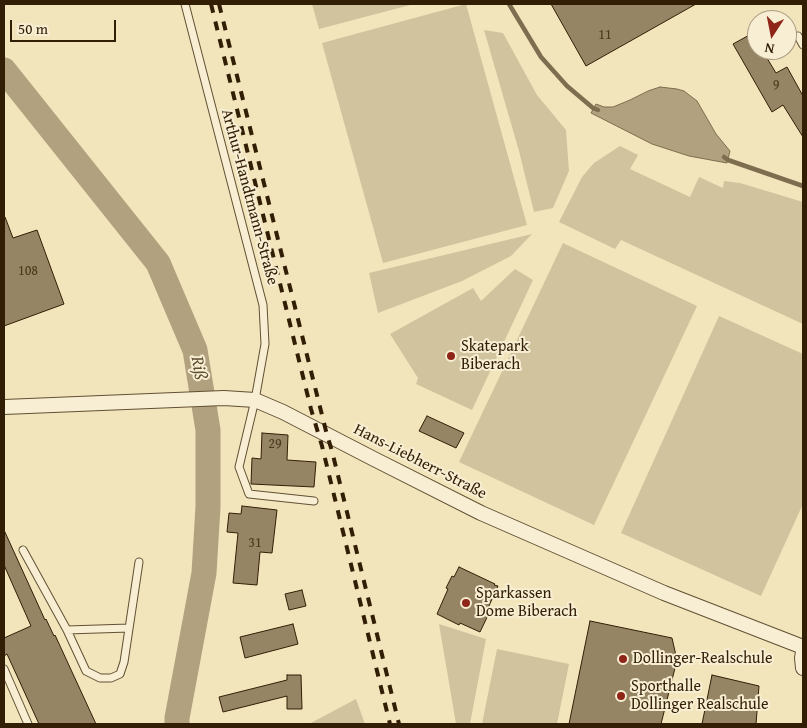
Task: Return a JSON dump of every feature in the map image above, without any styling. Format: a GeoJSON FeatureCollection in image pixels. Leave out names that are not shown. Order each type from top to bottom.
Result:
{"type":"FeatureCollection","features":[{"type":"Feature","properties":{"kind":"street","name":"Hans-Liebherr-Straße"},"geometry":{"type":"LineString","coordinates":[[4,407],[224,398],[255,400],[283,412],[481,513],[664,593],[803,647]]}},
{"type":"Feature","properties":{"kind":"street"},"geometry":{"type":"LineString","coordinates":[[803,652],[803,668]]}},
{"type":"Feature","properties":{"kind":"lane","name":"Arthur-Handtmann-Straße"},"geometry":{"type":"LineString","coordinates":[[185,4],[263,305],[265,344],[255,400],[239,466],[249,494],[314,501]]}},
{"type":"Feature","properties":{"kind":"lane"},"geometry":{"type":"LineString","coordinates":[[798,36],[803,45]]}},
{"type":"Feature","properties":{"kind":"lane"},"geometry":{"type":"LineString","coordinates":[[23,550],[67,630],[86,671],[100,678],[111,678],[120,674],[124,662],[139,562]]}},
{"type":"Feature","properties":{"kind":"lane"},"geometry":{"type":"LineString","coordinates":[[67,630],[129,628]]}},
{"type":"Feature","properties":{"kind":"lane"},"geometry":{"type":"LineString","coordinates":[[4,669],[28,724]]}},
{"type":"Feature","properties":{"kind":"shaded area"},"geometry":{"type":"Polygon","coordinates":[[[312,4],[414,4],[319,29],[312,4]]]}},
{"type":"Feature","properties":{"kind":"shaded area"},"geometry":{"type":"Polygon","coordinates":[[[466,4],[527,225],[383,263],[322,43],[466,4]]]}},
{"type":"Feature","properties":{"kind":"shaded area"},"geometry":{"type":"Polygon","coordinates":[[[484,30],[503,33],[537,95],[566,130],[569,171],[553,208],[534,212],[519,151],[484,30]]]}},
{"type":"Feature","properties":{"kind":"shaded area"},"geometry":{"type":"Polygon","coordinates":[[[660,87],[684,91],[697,101],[716,134],[730,151],[727,163],[689,156],[652,144],[591,113],[596,104],[604,107],[613,107],[660,87]]]}},
{"type":"Feature","properties":{"kind":"shaded area"},"geometry":{"type":"Polygon","coordinates":[[[620,146],[638,155],[630,169],[690,197],[699,177],[723,188],[724,181],[740,183],[803,202],[803,324],[621,240],[615,249],[559,222],[582,177],[594,163],[620,146]]]}},
{"type":"Feature","properties":{"kind":"shaded area"},"geometry":{"type":"Polygon","coordinates":[[[532,234],[511,256],[462,281],[378,313],[369,273],[532,234]]]}},
{"type":"Feature","properties":{"kind":"shaded area"},"geometry":{"type":"Polygon","coordinates":[[[563,243],[697,306],[594,525],[459,462],[563,243]]]}},
{"type":"Feature","properties":{"kind":"shaded area","name":"Skatepark Biberach"},"geometry":{"type":"Polygon","coordinates":[[[515,269],[533,280],[472,410],[416,384],[418,378],[390,334],[473,288],[481,301],[515,269]]]}},
{"type":"Feature","properties":{"kind":"shaded area"},"geometry":{"type":"Polygon","coordinates":[[[719,316],[803,354],[803,504],[761,596],[621,533],[719,316]]]}},
{"type":"Feature","properties":{"kind":"shaded area"},"geometry":{"type":"Polygon","coordinates":[[[439,624],[486,639],[470,724],[456,724],[439,624]]]}},
{"type":"Feature","properties":{"kind":"shaded area"},"geometry":{"type":"Polygon","coordinates":[[[497,649],[569,664],[557,724],[482,724],[497,649]]]}},
{"type":"Feature","properties":{"kind":"shaded area"},"geometry":{"type":"Polygon","coordinates":[[[356,699],[365,724],[309,724],[356,699]]]}},
{"type":"Feature","properties":{"kind":"building"},"geometry":{"type":"Polygon","coordinates":[[[551,4],[696,4],[586,66],[551,4]]]}},
{"type":"Feature","properties":{"kind":"building"},"geometry":{"type":"Polygon","coordinates":[[[747,36],[747,60],[768,60],[776,73],[787,67],[803,96],[803,137],[783,105],[772,112],[733,44],[747,36]]]}},
{"type":"Feature","properties":{"kind":"building"},"geometry":{"type":"Polygon","coordinates":[[[4,217],[13,238],[37,230],[64,304],[4,326],[4,217]]]}},
{"type":"Feature","properties":{"kind":"building"},"geometry":{"type":"Polygon","coordinates":[[[427,416],[464,433],[456,448],[419,431],[427,416]]]}},
{"type":"Feature","properties":{"kind":"building"},"geometry":{"type":"Polygon","coordinates":[[[262,433],[288,435],[287,460],[316,462],[314,487],[251,484],[252,458],[261,459],[262,433]]]}},
{"type":"Feature","properties":{"kind":"building"},"geometry":{"type":"Polygon","coordinates":[[[242,506],[277,510],[272,553],[260,552],[257,585],[233,583],[238,533],[227,532],[229,513],[241,514],[242,506]]]}},
{"type":"Feature","properties":{"kind":"building"},"geometry":{"type":"Polygon","coordinates":[[[4,530],[45,620],[55,635],[96,724],[39,724],[7,654],[4,656],[4,638],[31,626],[4,565],[4,530]]]}},
{"type":"Feature","properties":{"kind":"building","name":"Sparkassen Dome Biberach"},"geometry":{"type":"Polygon","coordinates":[[[459,567],[498,586],[488,608],[491,609],[480,632],[460,623],[459,625],[437,614],[448,589],[446,588],[459,567]]]}},
{"type":"Feature","properties":{"kind":"building"},"geometry":{"type":"Polygon","coordinates":[[[302,590],[306,606],[289,610],[285,594],[302,590]]]}},
{"type":"Feature","properties":{"kind":"building","name":"Sporthalle Dollinger Realschule"},"geometry":{"type":"Polygon","coordinates":[[[590,621],[672,638],[677,660],[661,724],[569,724],[590,621]]]}},
{"type":"Feature","properties":{"kind":"building"},"geometry":{"type":"Polygon","coordinates":[[[293,624],[298,644],[245,658],[240,637],[293,624]]]}},
{"type":"Feature","properties":{"kind":"building"},"geometry":{"type":"Polygon","coordinates":[[[287,675],[301,675],[302,709],[287,709],[287,696],[223,712],[219,697],[287,680],[287,675]]]}},
{"type":"Feature","properties":{"kind":"building"},"geometry":{"type":"Polygon","coordinates":[[[712,675],[759,686],[756,724],[702,724],[712,675]]]}},
{"type":"Feature","properties":{"kind":"waterway"},"geometry":{"type":"LineString","coordinates":[[509,4],[541,57],[567,86],[598,110]]}},
{"type":"Feature","properties":{"kind":"waterway","name":"Riß"},"geometry":{"type":"LineString","coordinates":[[4,70],[158,263],[195,350],[208,430],[208,507],[204,573],[177,724]]}},
{"type":"Feature","properties":{"kind":"waterway"},"geometry":{"type":"LineString","coordinates":[[724,157],[803,186]]}},
{"type":"Feature","properties":{"kind":"railway"},"geometry":{"type":"LineString","coordinates":[[211,4],[390,724]]}},
{"type":"Feature","properties":{"kind":"railway"},"geometry":{"type":"LineString","coordinates":[[219,4],[399,724]]}},
{"type":"Feature","properties":{"kind":"place","name":"Skatepark Biberach"},"geometry":{"type":"Point","coordinates":[451,356]}},
{"type":"Feature","properties":{"kind":"place","name":"Sparkassen Dome Biberach"},"geometry":{"type":"Point","coordinates":[466,603]}},
{"type":"Feature","properties":{"kind":"place","name":"Dollinger-Realschule"},"geometry":{"type":"Point","coordinates":[623,659]}},
{"type":"Feature","properties":{"kind":"place","name":"Sporthalle Dollinger Realschule"},"geometry":{"type":"Point","coordinates":[621,696]}}]}
